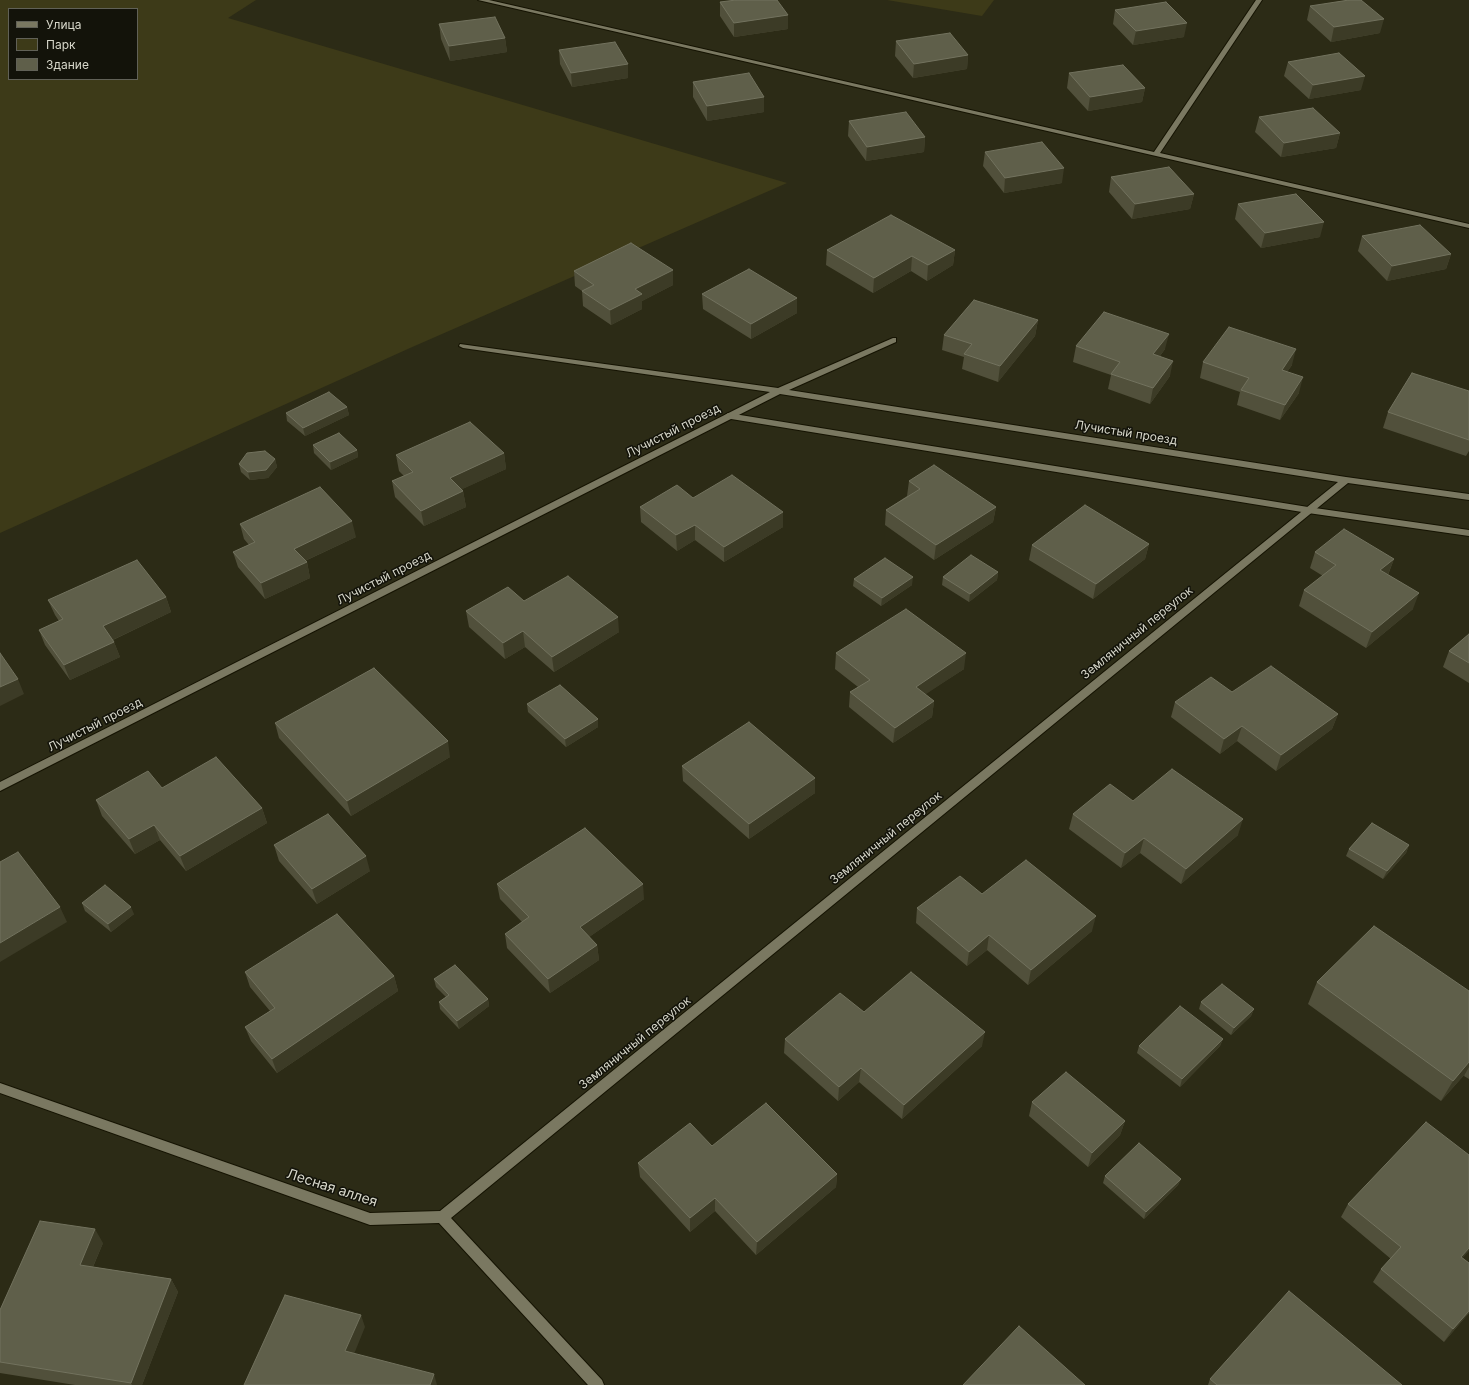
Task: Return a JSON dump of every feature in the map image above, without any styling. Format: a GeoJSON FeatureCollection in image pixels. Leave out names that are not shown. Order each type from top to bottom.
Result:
{"type":"FeatureCollection","features":[{"type":"Feature","properties":{"kind":"street"},"geometry":{"type":"LineString","coordinates":[[482,0],[1469,226]]}},
{"type":"Feature","properties":{"kind":"street"},"geometry":{"type":"LineString","coordinates":[[1156,154],[1259,0]]}},
{"type":"Feature","properties":{"kind":"street","name":"Лучистый проезд"},"geometry":{"type":"LineString","coordinates":[[0,787],[728,416],[779,391],[893,340]]}},
{"type":"Feature","properties":{"kind":"street","name":"Лучистый проезд"},"geometry":{"type":"LineString","coordinates":[[463,346],[779,391],[1346,480],[1469,497]]}},
{"type":"Feature","properties":{"kind":"street"},"geometry":{"type":"LineString","coordinates":[[728,416],[1308,510],[1469,533]]}},
{"type":"Feature","properties":{"kind":"street","name":"Земляничный переулок"},"geometry":{"type":"LineString","coordinates":[[442,1217],[1346,480]]}},
{"type":"Feature","properties":{"kind":"street","name":"Лесная аллея"},"geometry":{"type":"LineString","coordinates":[[0,1088],[370,1219],[442,1217]]}},
{"type":"Feature","properties":{"kind":"street"},"geometry":{"type":"LineString","coordinates":[[442,1217],[597,1385]]}},
{"type":"Feature","properties":{"kind":"green space"},"geometry":{"type":"Polygon","coordinates":[[[0,0],[256,0],[228,18],[787,183],[410,348],[0,533],[0,0]]]}},
{"type":"Feature","properties":{"kind":"green space"},"geometry":{"type":"Polygon","coordinates":[[[887,0],[994,0],[982,16],[887,0]]]}},
{"type":"Feature","properties":{"kind":"building"},"geometry":{"type":"Polygon","coordinates":[[[736,0],[777,0],[788,15],[734,23],[720,2],[736,0]]]}},
{"type":"Feature","properties":{"kind":"building"},"geometry":{"type":"Polygon","coordinates":[[[1349,0],[1361,0],[1384,19],[1334,27],[1310,6],[1349,0]]]}},
{"type":"Feature","properties":{"kind":"building"},"geometry":{"type":"Polygon","coordinates":[[[1166,2],[1187,23],[1136,31],[1115,10],[1166,2]]]}},
{"type":"Feature","properties":{"kind":"building"},"geometry":{"type":"Polygon","coordinates":[[[495,17],[505,38],[449,46],[439,24],[495,17]]]}},
{"type":"Feature","properties":{"kind":"building"},"geometry":{"type":"Polygon","coordinates":[[[950,33],[968,55],[914,64],[896,41],[950,33]]]}},
{"type":"Feature","properties":{"kind":"building"},"geometry":{"type":"Polygon","coordinates":[[[615,42],[628,64],[571,73],[559,50],[615,42]]]}},
{"type":"Feature","properties":{"kind":"building"},"geometry":{"type":"Polygon","coordinates":[[[1339,53],[1365,76],[1313,85],[1288,62],[1339,53]]]}},
{"type":"Feature","properties":{"kind":"building"},"geometry":{"type":"Polygon","coordinates":[[[1123,65],[1145,88],[1090,97],[1069,73],[1123,65]]]}},
{"type":"Feature","properties":{"kind":"building"},"geometry":{"type":"Polygon","coordinates":[[[749,73],[764,97],[707,106],[693,82],[749,73]]]}},
{"type":"Feature","properties":{"kind":"building"},"geometry":{"type":"Polygon","coordinates":[[[1313,108],[1340,133],[1284,143],[1259,117],[1313,108]]]}},
{"type":"Feature","properties":{"kind":"building"},"geometry":{"type":"Polygon","coordinates":[[[906,112],[925,137],[867,147],[849,121],[906,112]]]}},
{"type":"Feature","properties":{"kind":"building"},"geometry":{"type":"Polygon","coordinates":[[[1042,142],[1064,168],[1005,178],[985,152],[1042,142]]]}},
{"type":"Feature","properties":{"kind":"building"},"geometry":{"type":"Polygon","coordinates":[[[1169,167],[1194,194],[1135,204],[1111,177],[1169,167]]]}},
{"type":"Feature","properties":{"kind":"building"},"geometry":{"type":"Polygon","coordinates":[[[1296,194],[1324,222],[1265,233],[1238,204],[1296,194]]]}},
{"type":"Feature","properties":{"kind":"building"},"geometry":{"type":"Polygon","coordinates":[[[891,215],[955,250],[928,265],[912,256],[874,278],[827,250],[891,215]]]}},
{"type":"Feature","properties":{"kind":"building"},"geometry":{"type":"Polygon","coordinates":[[[1420,225],[1451,254],[1392,266],[1362,236],[1420,225]]]}},
{"type":"Feature","properties":{"kind":"building"},"geometry":{"type":"Polygon","coordinates":[[[631,243],[673,270],[635,289],[642,294],[610,310],[582,291],[594,285],[574,271],[631,243]]]}},
{"type":"Feature","properties":{"kind":"building"},"geometry":{"type":"Polygon","coordinates":[[[749,269],[797,298],[751,324],[702,294],[749,269]]]}},
{"type":"Feature","properties":{"kind":"building"},"geometry":{"type":"Polygon","coordinates":[[[974,300],[1038,320],[1000,366],[964,354],[972,344],[944,335],[974,300]]]}},
{"type":"Feature","properties":{"kind":"building"},"geometry":{"type":"Polygon","coordinates":[[[1104,312],[1169,334],[1153,354],[1173,361],[1153,388],[1111,374],[1120,362],[1076,346],[1104,312]]]}},
{"type":"Feature","properties":{"kind":"building"},"geometry":{"type":"Polygon","coordinates":[[[1229,327],[1296,349],[1282,370],[1303,377],[1285,405],[1241,390],[1249,378],[1203,362],[1229,327]]]}},
{"type":"Feature","properties":{"kind":"building"},"geometry":{"type":"Polygon","coordinates":[[[1412,373],[1469,391],[1469,440],[1388,412],[1412,373]]]}},
{"type":"Feature","properties":{"kind":"building"},"geometry":{"type":"Polygon","coordinates":[[[329,392],[347,407],[303,428],[286,413],[329,392]]]}},
{"type":"Feature","properties":{"kind":"building"},"geometry":{"type":"Polygon","coordinates":[[[470,422],[504,453],[450,478],[463,491],[421,511],[392,481],[413,472],[396,455],[470,422]]]}},
{"type":"Feature","properties":{"kind":"building"},"geometry":{"type":"Polygon","coordinates":[[[339,433],[357,450],[330,462],[313,445],[339,433]]]}},
{"type":"Feature","properties":{"kind":"building"},"geometry":{"type":"Polygon","coordinates":[[[265,451],[275,459],[266,470],[248,472],[239,464],[247,453],[265,451]]]}},
{"type":"Feature","properties":{"kind":"building"},"geometry":{"type":"Polygon","coordinates":[[[934,465],[996,507],[936,545],[886,510],[920,489],[909,481],[934,465]]]}},
{"type":"Feature","properties":{"kind":"building"},"geometry":{"type":"Polygon","coordinates":[[[732,475],[783,512],[724,547],[695,525],[676,535],[640,507],[677,485],[693,498],[732,475]]]}},
{"type":"Feature","properties":{"kind":"building"},"geometry":{"type":"Polygon","coordinates":[[[320,487],[352,521],[294,549],[307,562],[261,583],[233,552],[255,542],[240,524],[320,487]]]}},
{"type":"Feature","properties":{"kind":"building"},"geometry":{"type":"Polygon","coordinates":[[[1085,505],[1149,544],[1096,584],[1032,545],[1085,505]]]}},
{"type":"Feature","properties":{"kind":"building"},"geometry":{"type":"Polygon","coordinates":[[[1344,529],[1394,559],[1380,570],[1419,593],[1372,632],[1304,590],[1336,565],[1315,552],[1344,529]]]}},
{"type":"Feature","properties":{"kind":"building"},"geometry":{"type":"Polygon","coordinates":[[[971,555],[998,572],[970,594],[943,577],[971,555]]]}},
{"type":"Feature","properties":{"kind":"building"},"geometry":{"type":"Polygon","coordinates":[[[885,558],[913,577],[882,598],[854,579],[885,558]]]}},
{"type":"Feature","properties":{"kind":"building"},"geometry":{"type":"Polygon","coordinates":[[[137,560],[166,597],[103,626],[114,642],[64,665],[39,630],[63,619],[48,600],[137,560]]]}},
{"type":"Feature","properties":{"kind":"building"},"geometry":{"type":"Polygon","coordinates":[[[568,576],[618,617],[552,657],[523,631],[503,643],[466,611],[508,587],[524,601],[568,576]]]}},
{"type":"Feature","properties":{"kind":"building"},"geometry":{"type":"Polygon","coordinates":[[[906,609],[966,653],[916,687],[934,701],[895,728],[850,692],[870,680],[836,653],[906,609]]]}},
{"type":"Feature","properties":{"kind":"building"},"geometry":{"type":"Polygon","coordinates":[[[1469,634],[1469,663],[1449,651],[1469,634]]]}},
{"type":"Feature","properties":{"kind":"building"},"geometry":{"type":"Polygon","coordinates":[[[0,653],[18,679],[0,687],[0,653]]]}},
{"type":"Feature","properties":{"kind":"building"},"geometry":{"type":"Polygon","coordinates":[[[1271,666],[1338,714],[1281,755],[1242,726],[1224,739],[1175,702],[1211,677],[1232,692],[1271,666]]]}},
{"type":"Feature","properties":{"kind":"building"},"geometry":{"type":"Polygon","coordinates":[[[374,668],[448,741],[347,801],[275,723],[374,668]]]}},
{"type":"Feature","properties":{"kind":"building"},"geometry":{"type":"Polygon","coordinates":[[[560,685],[598,719],[565,739],[527,704],[560,685]]]}},
{"type":"Feature","properties":{"kind":"building"},"geometry":{"type":"Polygon","coordinates":[[[749,722],[815,778],[749,824],[682,766],[749,722]]]}},
{"type":"Feature","properties":{"kind":"building"},"geometry":{"type":"Polygon","coordinates":[[[216,757],[262,808],[180,856],[154,825],[129,839],[96,800],[148,771],[162,788],[216,757]]]}},
{"type":"Feature","properties":{"kind":"building"},"geometry":{"type":"Polygon","coordinates":[[[1172,769],[1243,819],[1186,869],[1144,838],[1125,853],[1073,814],[1110,784],[1133,801],[1172,769]]]}},
{"type":"Feature","properties":{"kind":"building"},"geometry":{"type":"Polygon","coordinates":[[[328,814],[366,856],[312,889],[274,845],[328,814]]]}},
{"type":"Feature","properties":{"kind":"building"},"geometry":{"type":"Polygon","coordinates":[[[1372,823],[1409,845],[1387,871],[1349,849],[1372,823]]]}},
{"type":"Feature","properties":{"kind":"building"},"geometry":{"type":"Polygon","coordinates":[[[585,828],[643,884],[580,927],[597,945],[548,979],[505,934],[529,917],[497,884],[585,828]]]}},
{"type":"Feature","properties":{"kind":"building"},"geometry":{"type":"Polygon","coordinates":[[[18,852],[60,907],[0,943],[0,862],[18,852]]]}},
{"type":"Feature","properties":{"kind":"building"},"geometry":{"type":"Polygon","coordinates":[[[1026,860],[1096,916],[1031,970],[989,935],[969,952],[917,908],[960,876],[982,894],[1026,860]]]}},
{"type":"Feature","properties":{"kind":"building"},"geometry":{"type":"Polygon","coordinates":[[[105,885],[131,907],[108,924],[82,903],[105,885]]]}},
{"type":"Feature","properties":{"kind":"building"},"geometry":{"type":"Polygon","coordinates":[[[337,914],[394,976],[272,1059],[245,1027],[275,1008],[245,972],[337,914]]]}},
{"type":"Feature","properties":{"kind":"building"},"geometry":{"type":"Polygon","coordinates":[[[1374,926],[1469,991],[1469,1062],[1453,1081],[1317,982],[1374,926]]]}},
{"type":"Feature","properties":{"kind":"building"},"geometry":{"type":"Polygon","coordinates":[[[455,965],[488,999],[457,1021],[439,1002],[449,995],[434,979],[455,965]]]}},
{"type":"Feature","properties":{"kind":"building"},"geometry":{"type":"Polygon","coordinates":[[[911,972],[985,1032],[904,1105],[861,1068],[839,1087],[785,1039],[840,993],[864,1012],[911,972]]]}},
{"type":"Feature","properties":{"kind":"building"},"geometry":{"type":"Polygon","coordinates":[[[1222,984],[1254,1009],[1234,1028],[1201,1002],[1222,984]]]}},
{"type":"Feature","properties":{"kind":"building"},"geometry":{"type":"Polygon","coordinates":[[[1180,1006],[1223,1039],[1182,1079],[1139,1046],[1180,1006]]]}},
{"type":"Feature","properties":{"kind":"building"},"geometry":{"type":"Polygon","coordinates":[[[1066,1072],[1125,1121],[1092,1153],[1032,1102],[1066,1072]]]}},
{"type":"Feature","properties":{"kind":"building"},"geometry":{"type":"Polygon","coordinates":[[[766,1103],[837,1174],[757,1242],[715,1198],[690,1218],[638,1163],[690,1123],[712,1146],[766,1103]]]}},
{"type":"Feature","properties":{"kind":"building"},"geometry":{"type":"Polygon","coordinates":[[[1426,1122],[1469,1155],[1469,1248],[1461,1257],[1469,1263],[1469,1311],[1453,1329],[1381,1269],[1401,1247],[1348,1204],[1426,1122]]]}},
{"type":"Feature","properties":{"kind":"building"},"geometry":{"type":"Polygon","coordinates":[[[1139,1143],[1181,1179],[1146,1212],[1105,1176],[1139,1143]]]}},
{"type":"Feature","properties":{"kind":"building"},"geometry":{"type":"Polygon","coordinates":[[[40,1221],[95,1229],[80,1265],[171,1279],[131,1383],[0,1362],[0,1310],[40,1221]]]}},
{"type":"Feature","properties":{"kind":"building"},"geometry":{"type":"Polygon","coordinates":[[[1289,1291],[1402,1385],[1217,1385],[1210,1379],[1289,1291]]]}},
{"type":"Feature","properties":{"kind":"building"},"geometry":{"type":"Polygon","coordinates":[[[285,1295],[361,1315],[345,1351],[434,1374],[430,1385],[244,1385],[285,1295]]]}},
{"type":"Feature","properties":{"kind":"building"},"geometry":{"type":"Polygon","coordinates":[[[1019,1326],[1085,1385],[963,1385],[1019,1326]]]}}]}
